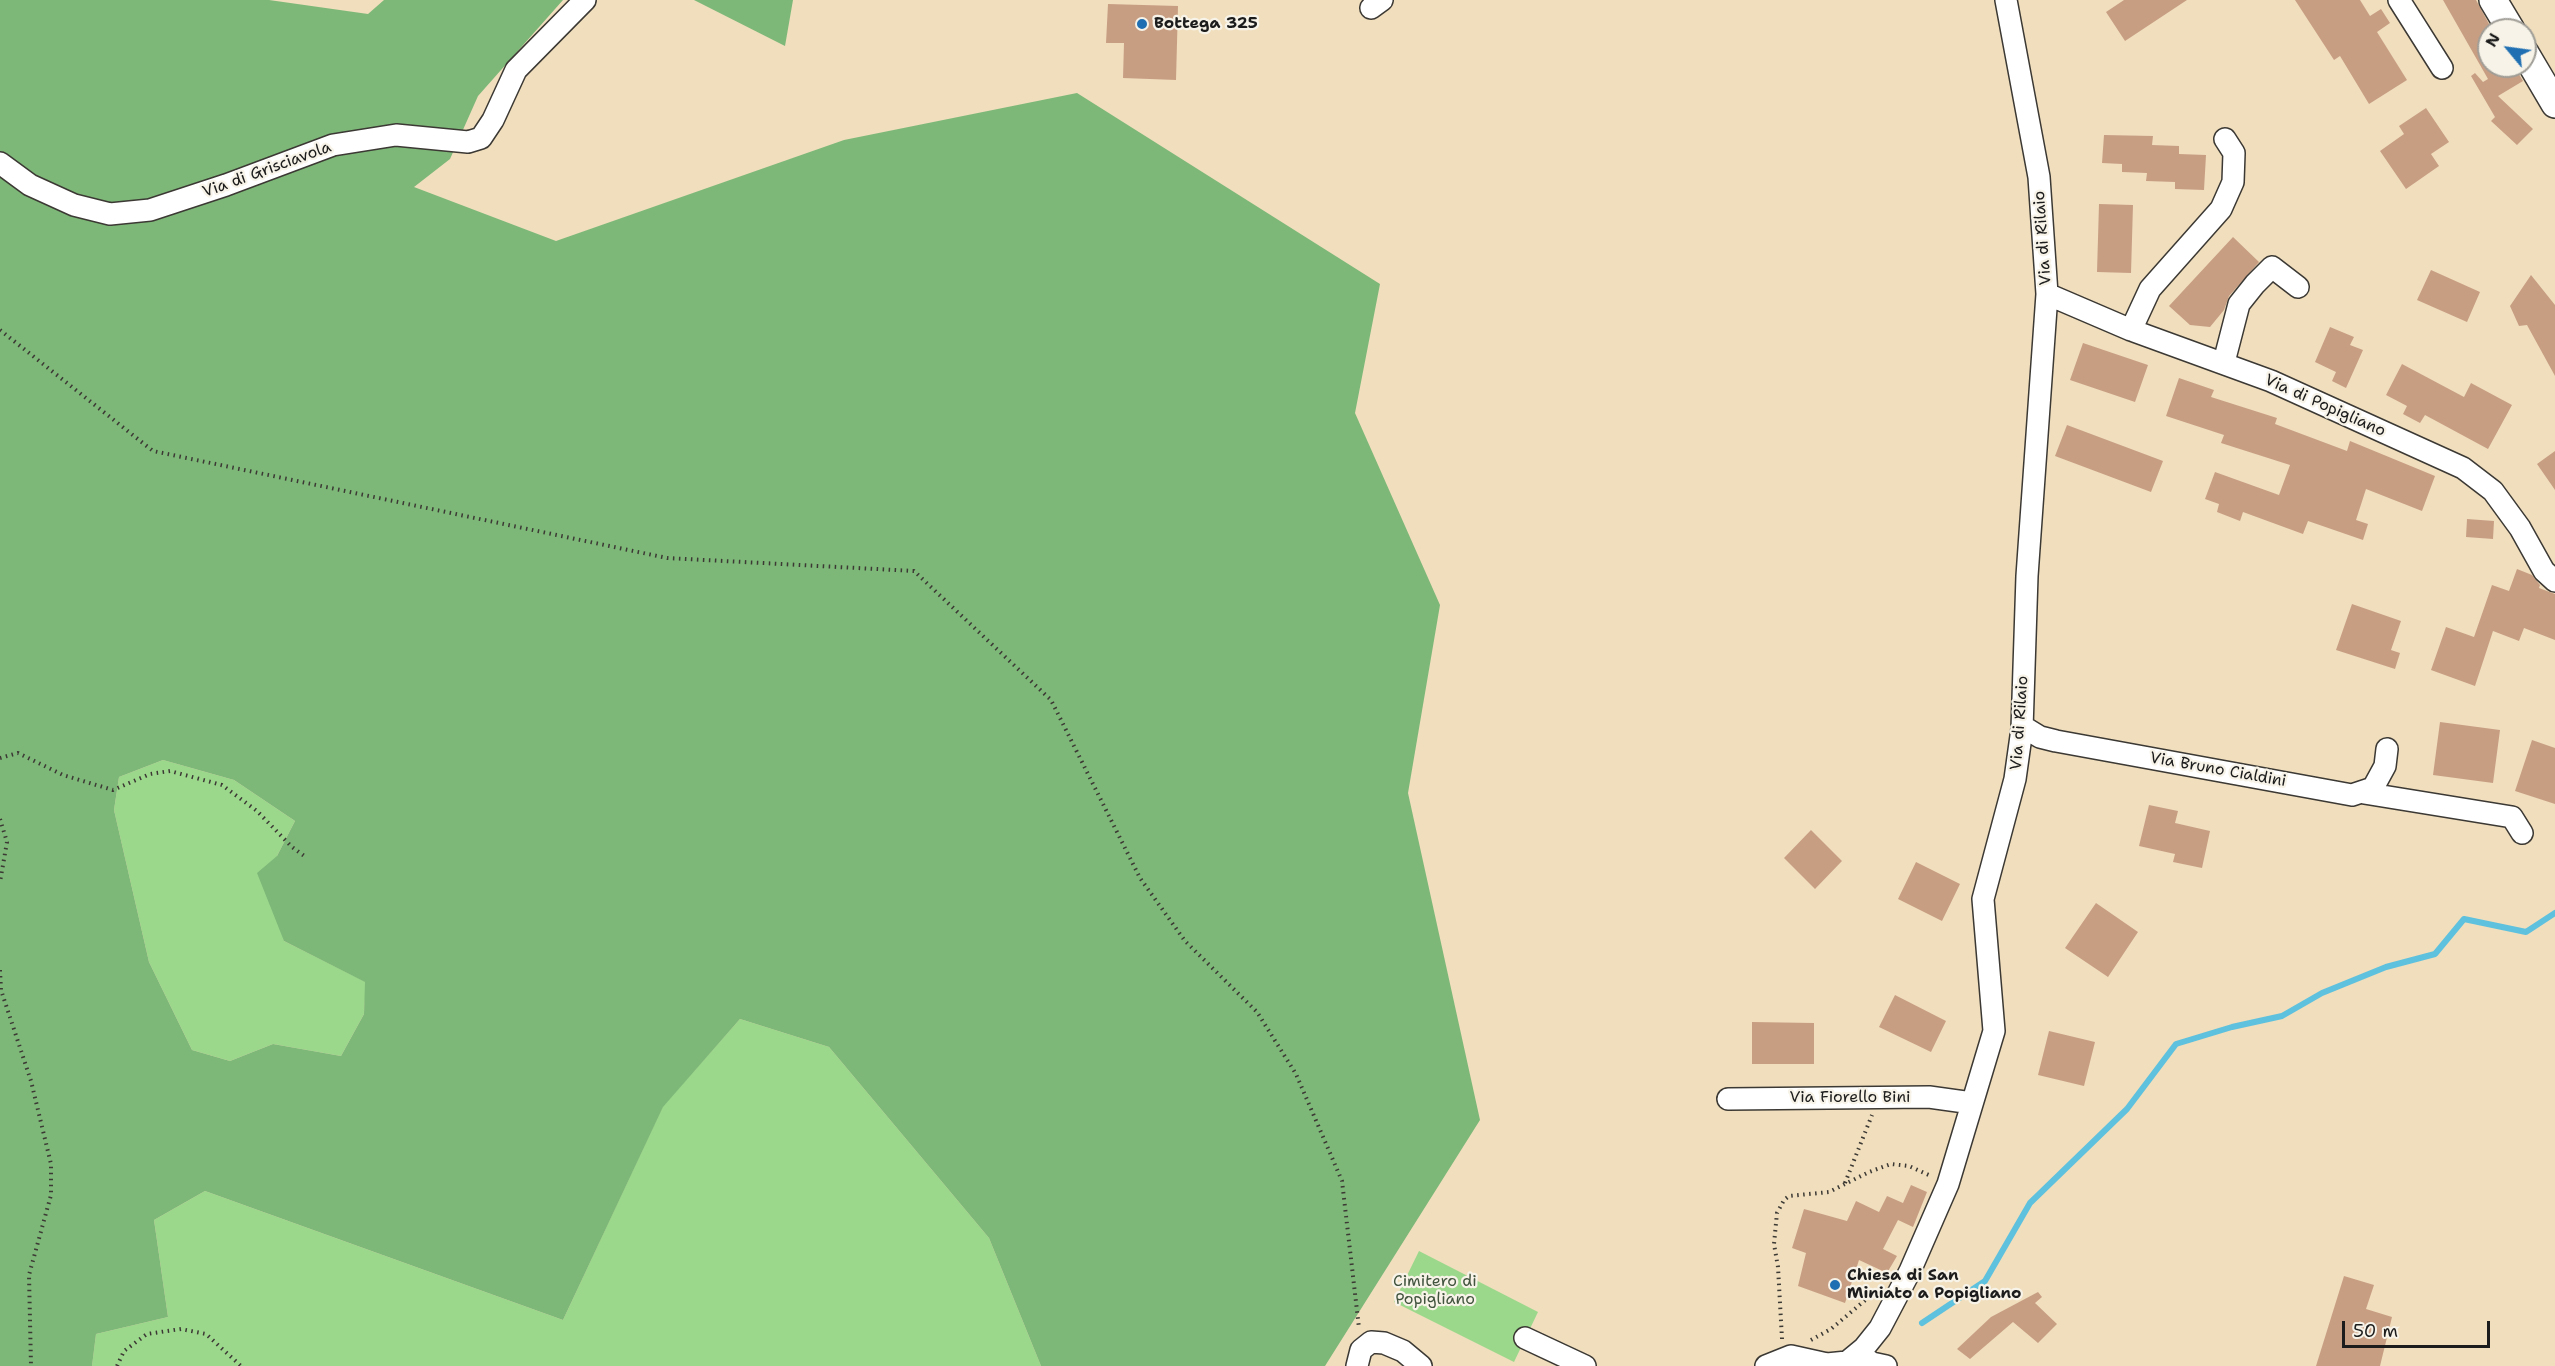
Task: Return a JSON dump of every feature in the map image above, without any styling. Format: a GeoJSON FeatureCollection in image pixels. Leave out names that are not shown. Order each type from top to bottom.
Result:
{"type":"FeatureCollection","features":[{"type":"Feature","properties":{"kind":"main road"},"geometry":{"type":"LineString","coordinates":[[2493,0],[2504,18]]}},
{"type":"Feature","properties":{"kind":"main road"},"geometry":{"type":"LineString","coordinates":[[2537,73],[2555,104]]}},
{"type":"Feature","properties":{"kind":"street","name":"Via di Grisciavola"},"geometry":{"type":"LineString","coordinates":[[0,164],[30,185],[74,205],[110,214],[150,210],[226,185],[333,145],[396,135],[468,142],[481,138],[493,120],[516,70],[585,0]]}},
{"type":"Feature","properties":{"kind":"street","name":"Via di Rilaio"},"geometry":{"type":"LineString","coordinates":[[1781,1360],[1827,1365],[1847,1362],[1880,1329],[1894,1304],[1948,1184],[1994,1031],[1983,899],[2015,779],[2022,726],[2027,576],[2047,294],[2039,177],[2006,0]]}},
{"type":"Feature","properties":{"kind":"street"},"geometry":{"type":"LineString","coordinates":[[2399,0],[2442,68]]}},
{"type":"Feature","properties":{"kind":"street"},"geometry":{"type":"LineString","coordinates":[[2131,330],[2150,290],[2221,209],[2233,182],[2234,153],[2225,139]]}},
{"type":"Feature","properties":{"kind":"street"},"geometry":{"type":"LineString","coordinates":[[2224,362],[2239,304],[2255,284],[2272,267],[2298,287]]}},
{"type":"Feature","properties":{"kind":"street","name":"Via di Popigliano"},"geometry":{"type":"LineString","coordinates":[[2047,294],[2131,330],[2224,362],[2437,455],[2478,478],[2493,491],[2513,519],[2544,571],[2555,581]]}},
{"type":"Feature","properties":{"kind":"street","name":"Via Bruno Cialdini"},"geometry":{"type":"LineString","coordinates":[[2022,726],[2040,737],[2056,741],[2315,789],[2352,795],[2364,793],[2512,818],[2522,833]]}},
{"type":"Feature","properties":{"kind":"street"},"geometry":{"type":"LineString","coordinates":[[2364,793],[2379,781],[2385,766],[2386,749]]}},
{"type":"Feature","properties":{"kind":"street","name":"Via Fiorello Bini"},"geometry":{"type":"LineString","coordinates":[[1728,1099],[1929,1097],[1972,1103]]}},
{"type":"Feature","properties":{"kind":"street"},"geometry":{"type":"LineString","coordinates":[[1525,1338],[1585,1366]]}},
{"type":"Feature","properties":{"kind":"street"},"geometry":{"type":"LineString","coordinates":[[1359,1358],[1371,1342],[1384,1343],[1403,1351],[1421,1366]]}},
{"type":"Feature","properties":{"kind":"street"},"geometry":{"type":"LineString","coordinates":[[1858,1353],[1872,1364],[1886,1366]]}},
{"type":"Feature","properties":{"kind":"path"},"geometry":{"type":"LineString","coordinates":[[0,330],[153,451],[667,558],[914,571],[1051,700],[1140,878],[1185,941],[1257,1012],[1296,1074],[1342,1181],[1359,1358]]}},
{"type":"Feature","properties":{"kind":"path"},"geometry":{"type":"LineString","coordinates":[[0,758],[18,753],[96,788],[113,790],[150,774],[170,771],[222,784],[257,811],[292,847],[307,858]]}},
{"type":"Feature","properties":{"kind":"path"},"geometry":{"type":"LineString","coordinates":[[0,819],[7,842],[0,882]]}},
{"type":"Feature","properties":{"kind":"path"},"geometry":{"type":"LineString","coordinates":[[0,970],[1,990],[31,1081],[51,1164],[51,1195],[29,1275],[31,1366]]}},
{"type":"Feature","properties":{"kind":"path"},"geometry":{"type":"LineString","coordinates":[[1845,1184],[1867,1135],[1878,1097]]}},
{"type":"Feature","properties":{"kind":"path"},"geometry":{"type":"LineString","coordinates":[[1781,1360],[1774,1244],[1777,1213],[1789,1196],[1821,1194],[1891,1164],[1909,1166],[1948,1184]]}},
{"type":"Feature","properties":{"kind":"path"},"geometry":{"type":"LineString","coordinates":[[1781,1360],[1805,1343],[1832,1329],[1883,1285]]}},
{"type":"Feature","properties":{"kind":"path"},"geometry":{"type":"LineString","coordinates":[[117,1366],[124,1351],[147,1334],[181,1329],[206,1334],[241,1366]]}},
{"type":"Feature","properties":{"kind":"green space"},"geometry":{"type":"Polygon","coordinates":[[[0,0],[269,0],[368,14],[384,0],[563,0],[478,96],[450,159],[414,187],[556,241],[844,140],[1077,93],[1380,284],[1355,413],[1440,605],[1408,793],[1480,1120],[1325,1366],[1041,1366],[989,1238],[829,1047],[740,1019],[663,1107],[563,1320],[205,1191],[154,1220],[168,1317],[96,1334],[92,1366],[0,1366],[0,0]],[[163,760],[119,777],[114,810],[149,962],[192,1050],[230,1061],[273,1044],[341,1056],[364,1014],[365,982],[284,941],[257,873],[277,856],[295,821],[234,780],[163,760]]]}},
{"type":"Feature","properties":{"kind":"green space"},"geometry":{"type":"Polygon","coordinates":[[[694,0],[793,0],[785,46],[694,0]]]}},
{"type":"Feature","properties":{"kind":"green space"},"geometry":{"type":"Polygon","coordinates":[[[163,760],[234,780],[295,821],[277,856],[284,941],[366,982],[364,1014],[341,1056],[273,1044],[230,1061],[192,1050],[149,962],[114,810],[119,777],[163,760]]]}},
{"type":"Feature","properties":{"kind":"green space"},"geometry":{"type":"Polygon","coordinates":[[[740,1019],[829,1047],[989,1238],[1041,1366],[92,1366],[96,1334],[168,1317],[154,1220],[205,1191],[563,1320],[663,1106],[740,1019]]]}},
{"type":"Feature","properties":{"kind":"green space","name":"Cimitero di Popigliano"},"geometry":{"type":"Polygon","coordinates":[[[1419,1251],[1538,1312],[1514,1362],[1394,1302],[1419,1251]]]}},
{"type":"Feature","properties":{"kind":"building"},"geometry":{"type":"Polygon","coordinates":[[[2124,0],[2187,0],[2125,41],[2106,12],[2124,0]]]}},
{"type":"Feature","properties":{"kind":"building"},"geometry":{"type":"Polygon","coordinates":[[[2295,0],[2360,0],[2370,16],[2381,9],[2390,23],[2377,32],[2407,80],[2369,104],[2340,56],[2334,60],[2295,0]]]}},
{"type":"Feature","properties":{"kind":"building"},"geometry":{"type":"Polygon","coordinates":[[[2443,0],[2476,0],[2486,18],[2477,18],[2477,60],[2443,0]]]}},
{"type":"Feature","properties":{"kind":"building"},"geometry":{"type":"Polygon","coordinates":[[[1108,4],[1178,6],[1176,80],[1123,78],[1124,43],[1106,43],[1108,4]]]}},
{"type":"Feature","properties":{"kind":"building"},"geometry":{"type":"Polygon","coordinates":[[[2475,73],[2477,78],[2483,82],[2488,79],[2521,78],[2523,81],[2498,96],[2533,129],[2517,145],[2491,121],[2495,117],[2471,76],[2475,73]]]}},
{"type":"Feature","properties":{"kind":"building"},"geometry":{"type":"Polygon","coordinates":[[[2426,108],[2449,142],[2431,154],[2439,166],[2406,189],[2380,151],[2404,134],[2399,126],[2426,108]]]}},
{"type":"Feature","properties":{"kind":"building"},"geometry":{"type":"Polygon","coordinates":[[[2104,135],[2153,136],[2152,145],[2179,146],[2179,154],[2206,155],[2204,190],[2175,189],[2175,182],[2146,181],[2147,173],[2122,172],[2122,164],[2102,163],[2104,135]]]}},
{"type":"Feature","properties":{"kind":"building"},"geometry":{"type":"Polygon","coordinates":[[[2099,204],[2133,205],[2131,273],[2097,272],[2099,204]]]}},
{"type":"Feature","properties":{"kind":"building"},"geometry":{"type":"Polygon","coordinates":[[[2233,237],[2259,262],[2229,296],[2224,310],[2210,327],[2190,325],[2169,306],[2233,237]]]}},
{"type":"Feature","properties":{"kind":"building"},"geometry":{"type":"Polygon","coordinates":[[[2431,270],[2480,292],[2467,322],[2417,300],[2431,270]]]}},
{"type":"Feature","properties":{"kind":"building"},"geometry":{"type":"Polygon","coordinates":[[[2531,275],[2555,305],[2555,376],[2527,325],[2519,326],[2510,306],[2531,275]]]}},
{"type":"Feature","properties":{"kind":"building"},"geometry":{"type":"Polygon","coordinates":[[[2330,327],[2354,337],[2350,345],[2363,350],[2346,388],[2332,381],[2336,372],[2315,362],[2330,327]]]}},
{"type":"Feature","properties":{"kind":"building"},"geometry":{"type":"Polygon","coordinates":[[[2083,343],[2148,365],[2135,402],[2070,380],[2083,343]]]}},
{"type":"Feature","properties":{"kind":"building"},"geometry":{"type":"Polygon","coordinates":[[[2402,364],[2464,397],[2471,383],[2512,405],[2488,449],[2425,415],[2420,423],[2403,414],[2407,406],[2386,395],[2402,364]]]}},
{"type":"Feature","properties":{"kind":"building"},"geometry":{"type":"Polygon","coordinates":[[[2179,378],[2214,390],[2211,397],[2277,418],[2275,424],[2347,451],[2350,441],[2435,476],[2422,511],[2366,489],[2356,520],[2368,524],[2363,540],[2308,521],[2303,534],[2243,512],[2240,521],[2217,512],[2219,504],[2205,499],[2215,472],[2279,495],[2290,465],[2221,443],[2224,435],[2166,416],[2179,378]]]}},
{"type":"Feature","properties":{"kind":"building"},"geometry":{"type":"Polygon","coordinates":[[[2067,425],[2163,461],[2151,492],[2055,456],[2067,425]]]}},
{"type":"Feature","properties":{"kind":"building"},"geometry":{"type":"Polygon","coordinates":[[[2555,451],[2555,490],[2537,464],[2555,451]]]}},
{"type":"Feature","properties":{"kind":"building"},"geometry":{"type":"Polygon","coordinates":[[[2467,519],[2494,521],[2493,539],[2466,537],[2467,519]]]}},
{"type":"Feature","properties":{"kind":"building"},"geometry":{"type":"Polygon","coordinates":[[[2517,569],[2532,575],[2540,585],[2539,588],[2555,594],[2555,640],[2524,628],[2519,641],[2493,631],[2475,686],[2431,670],[2446,627],[2474,637],[2492,585],[2509,591],[2517,569]]]}},
{"type":"Feature","properties":{"kind":"building"},"geometry":{"type":"Polygon","coordinates":[[[2352,604],[2401,621],[2391,650],[2400,653],[2395,669],[2336,650],[2352,604]]]}},
{"type":"Feature","properties":{"kind":"building"},"geometry":{"type":"Polygon","coordinates":[[[2440,722],[2500,730],[2493,783],[2433,775],[2440,722]]]}},
{"type":"Feature","properties":{"kind":"building"},"geometry":{"type":"Polygon","coordinates":[[[2532,740],[2555,748],[2555,804],[2515,791],[2532,740]]]}},
{"type":"Feature","properties":{"kind":"building"},"geometry":{"type":"Polygon","coordinates":[[[2149,805],[2178,811],[2175,823],[2210,831],[2202,868],[2173,862],[2175,854],[2139,846],[2149,805]]]}},
{"type":"Feature","properties":{"kind":"building"},"geometry":{"type":"Polygon","coordinates":[[[1811,830],[1842,861],[1815,889],[1784,858],[1811,830]]]}},
{"type":"Feature","properties":{"kind":"building"},"geometry":{"type":"Polygon","coordinates":[[[1916,862],[1960,884],[1942,921],[1898,899],[1916,862]]]}},
{"type":"Feature","properties":{"kind":"building"},"geometry":{"type":"Polygon","coordinates":[[[2096,903],[2138,932],[2108,977],[2065,948],[2096,903]]]}},
{"type":"Feature","properties":{"kind":"building"},"geometry":{"type":"Polygon","coordinates":[[[1895,995],[1946,1021],[1931,1052],[1879,1027],[1895,995]]]}},
{"type":"Feature","properties":{"kind":"building"},"geometry":{"type":"Polygon","coordinates":[[[1752,1022],[1814,1023],[1814,1064],[1752,1064],[1752,1022]]]}},
{"type":"Feature","properties":{"kind":"building"},"geometry":{"type":"Polygon","coordinates":[[[2049,1031],[2095,1042],[2084,1086],[2038,1075],[2049,1031]]]}},
{"type":"Feature","properties":{"kind":"building"},"geometry":{"type":"Polygon","coordinates":[[[1911,1185],[1927,1192],[1913,1227],[1898,1220],[1883,1249],[1897,1256],[1887,1273],[1859,1260],[1845,1303],[1798,1286],[1806,1253],[1792,1248],[1804,1209],[1847,1221],[1856,1201],[1879,1212],[1887,1196],[1903,1203],[1911,1185]]]}},
{"type":"Feature","properties":{"kind":"building"},"geometry":{"type":"Polygon","coordinates":[[[2344,1276],[2374,1285],[2366,1309],[2392,1317],[2380,1366],[2316,1366],[2344,1276]]]}},
{"type":"Feature","properties":{"kind":"building"},"geometry":{"type":"Polygon","coordinates":[[[2038,1292],[2042,1297],[2035,1303],[2057,1324],[2038,1343],[2013,1322],[1970,1359],[1957,1349],[1991,1317],[2038,1292]]]}},
{"type":"Feature","properties":{"kind":"waterway"},"geometry":{"type":"LineString","coordinates":[[1922,1323],[1985,1281],[2030,1203],[2127,1109],[2176,1044],[2232,1027],[2282,1016],[2322,993],[2386,967],[2435,954],[2464,919],[2526,932],[2555,913]]}},
{"type":"Feature","properties":{"kind":"place","name":"Bottega 325"},"geometry":{"type":"Point","coordinates":[1142,24]}},
{"type":"Feature","properties":{"kind":"place","name":"Chiesa di San Miniato a Popigliano"},"geometry":{"type":"Point","coordinates":[1835,1285]}}]}
